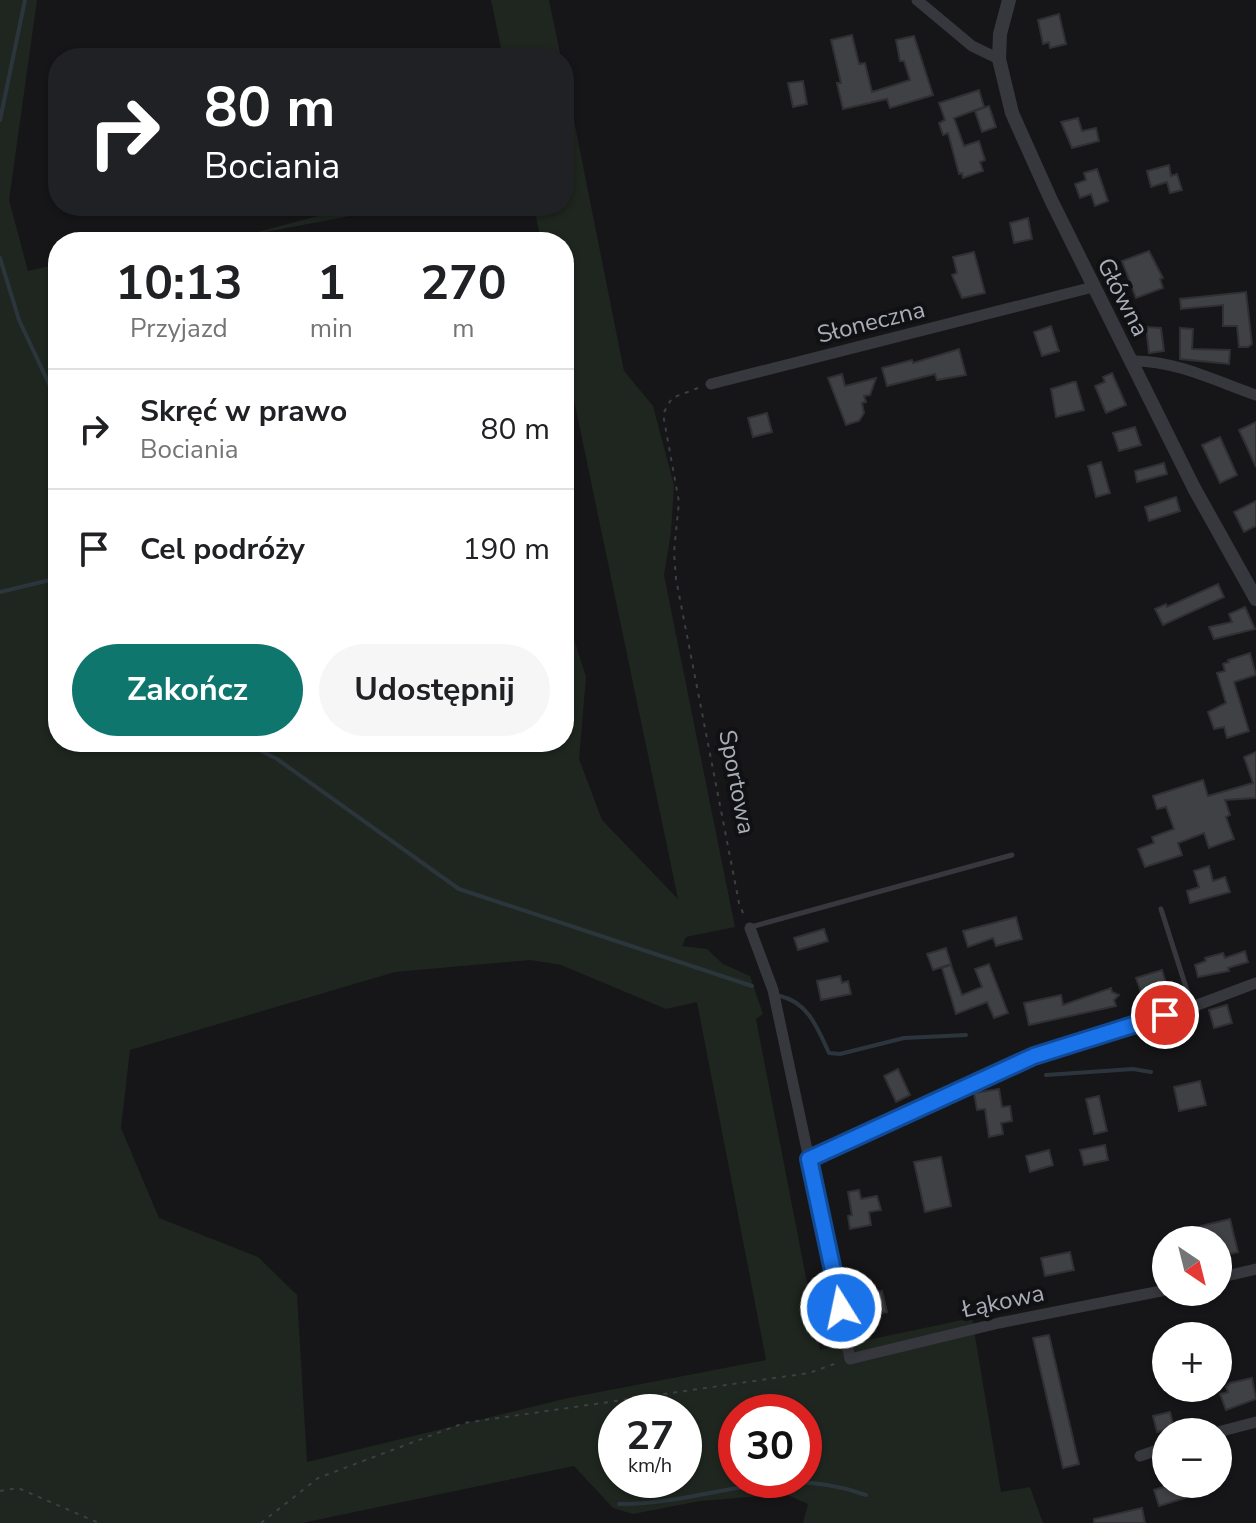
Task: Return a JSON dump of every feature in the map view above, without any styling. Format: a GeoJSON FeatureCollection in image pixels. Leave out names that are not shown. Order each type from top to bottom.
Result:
{"type":"FeatureCollection","features":[{"type":"Feature","properties":{"kind":"street"},"geometry":{"type":"LineString","coordinates":[[917,0],[972,46],[999,59]]}},
{"type":"Feature","properties":{"kind":"street","name":"Główna"},"geometry":{"type":"LineString","coordinates":[[1009,0],[1000,34],[999,59],[1012,113],[1093,287],[1199,498],[1250,577],[1256,599]]}},
{"type":"Feature","properties":{"kind":"street","name":"Słoneczna"},"geometry":{"type":"LineString","coordinates":[[711,384],[1093,287]]}},
{"type":"Feature","properties":{"kind":"street"},"geometry":{"type":"LineString","coordinates":[[1131,361],[1145,360],[1256,395]]}},
{"type":"Feature","properties":{"kind":"street"},"geometry":{"type":"LineString","coordinates":[[750,928],[773,990],[850,1359]]}},
{"type":"Feature","properties":{"kind":"street"},"geometry":{"type":"LineString","coordinates":[[809,1159],[1034,1056],[1256,985]]}},
{"type":"Feature","properties":{"kind":"street"},"geometry":{"type":"LineString","coordinates":[[1232,1275],[1256,1269]]}},
{"type":"Feature","properties":{"kind":"street","name":"Łąkowa"},"geometry":{"type":"LineString","coordinates":[[850,1359],[999,1323],[1152,1293]]}},
{"type":"Feature","properties":{"kind":"street"},"geometry":{"type":"LineString","coordinates":[[1232,1428],[1256,1422]]}},
{"type":"Feature","properties":{"kind":"street"},"geometry":{"type":"LineString","coordinates":[[1140,1456],[1152,1452]]}},
{"type":"Feature","properties":{"kind":"lane"},"geometry":{"type":"LineString","coordinates":[[750,928],[1012,855]]}},
{"type":"Feature","properties":{"kind":"lane"},"geometry":{"type":"LineString","coordinates":[[1161,909],[1192,1007]]}},
{"type":"Feature","properties":{"kind":"path","name":"Sportowa"},"geometry":{"type":"LineString","coordinates":[[711,384],[677,394],[665,406],[663,425],[679,502],[674,552],[676,579],[739,903],[750,928]]}},
{"type":"Feature","properties":{"kind":"path"},"geometry":{"type":"LineString","coordinates":[[261,1523],[318,1478],[464,1423],[809,1373],[850,1359]]}},
{"type":"Feature","properties":{"kind":"path"},"geometry":{"type":"LineString","coordinates":[[0,1491],[18,1488],[99,1523]]}},
{"type":"Feature","properties":{"kind":"shaded area"},"geometry":{"type":"Polygon","coordinates":[[[0,0],[37,0],[9,200],[28,271],[48,266],[48,752],[574,752],[574,639],[586,677],[579,759],[602,820],[678,899],[574,400],[574,232],[539,232],[536,216],[574,216],[574,121],[624,371],[653,406],[674,485],[664,575],[735,927],[686,937],[682,946],[707,949],[723,964],[750,976],[763,1014],[756,1019],[820,1350],[972,1318],[1001,1492],[1030,1487],[1043,1523],[803,1523],[808,1504],[794,1498],[822,1498],[822,1394],[718,1394],[718,1498],[736,1498],[700,1501],[633,1514],[613,1508],[604,1498],[702,1498],[702,1394],[598,1394],[598,1492],[574,1466],[302,1523],[0,1523],[0,0]],[[530,960],[395,972],[130,1050],[121,1128],[159,1218],[258,1257],[297,1295],[307,1462],[568,1398],[766,1360],[697,1002],[666,1009],[561,965],[530,960]]]}},
{"type":"Feature","properties":{"kind":"shaded area"},"geometry":{"type":"Polygon","coordinates":[[[491,0],[549,0],[559,48],[501,48],[491,0]]]}},
{"type":"Feature","properties":{"kind":"shaded area"},"geometry":{"type":"Polygon","coordinates":[[[318,216],[350,216],[266,232],[258,232],[318,216]]]}},
{"type":"Feature","properties":{"kind":"building"},"geometry":{"type":"Polygon","coordinates":[[[1059,14],[1066,44],[1050,48],[1049,42],[1043,44],[1038,20],[1059,14]]]}},
{"type":"Feature","properties":{"kind":"building"},"geometry":{"type":"Polygon","coordinates":[[[852,35],[859,64],[865,63],[872,92],[910,80],[904,61],[900,61],[896,40],[914,36],[933,95],[890,108],[887,99],[843,109],[837,83],[841,83],[831,40],[852,35]]]}},
{"type":"Feature","properties":{"kind":"building"},"geometry":{"type":"Polygon","coordinates":[[[803,81],[807,104],[793,107],[788,83],[803,81]]]}},
{"type":"Feature","properties":{"kind":"building"},"geometry":{"type":"Polygon","coordinates":[[[979,90],[984,107],[954,118],[964,146],[979,141],[985,160],[980,162],[983,171],[963,178],[962,173],[959,174],[948,133],[943,135],[939,123],[945,120],[939,103],[979,90]]]}},
{"type":"Feature","properties":{"kind":"building"},"geometry":{"type":"Polygon","coordinates":[[[989,106],[996,127],[982,132],[975,111],[989,106]]]}},
{"type":"Feature","properties":{"kind":"building"},"geometry":{"type":"Polygon","coordinates":[[[1078,118],[1082,131],[1096,128],[1099,141],[1072,148],[1061,122],[1078,118]]]}},
{"type":"Feature","properties":{"kind":"building"},"geometry":{"type":"Polygon","coordinates":[[[1169,165],[1171,176],[1177,174],[1182,190],[1170,193],[1167,182],[1151,187],[1147,171],[1169,165]]]}},
{"type":"Feature","properties":{"kind":"building"},"geometry":{"type":"Polygon","coordinates":[[[1097,169],[1108,201],[1095,206],[1091,194],[1080,198],[1075,184],[1086,180],[1084,173],[1097,169]]]}},
{"type":"Feature","properties":{"kind":"building"},"geometry":{"type":"Polygon","coordinates":[[[1028,218],[1032,239],[1014,243],[1010,223],[1028,218]]]}},
{"type":"Feature","properties":{"kind":"building"},"geometry":{"type":"Polygon","coordinates":[[[1149,251],[1163,278],[1160,279],[1163,288],[1136,298],[1122,261],[1149,251]]]}},
{"type":"Feature","properties":{"kind":"building"},"geometry":{"type":"Polygon","coordinates":[[[974,252],[985,293],[962,298],[952,275],[957,273],[953,257],[974,252]]]}},
{"type":"Feature","properties":{"kind":"building"},"geometry":{"type":"Polygon","coordinates":[[[1246,292],[1252,344],[1248,347],[1239,347],[1237,326],[1223,326],[1223,305],[1181,309],[1180,299],[1246,292]]]}},
{"type":"Feature","properties":{"kind":"building"},"geometry":{"type":"Polygon","coordinates":[[[1051,326],[1059,351],[1042,356],[1034,332],[1051,326]]]}},
{"type":"Feature","properties":{"kind":"building"},"geometry":{"type":"Polygon","coordinates":[[[1146,327],[1161,328],[1164,351],[1149,353],[1146,327]]]}},
{"type":"Feature","properties":{"kind":"building"},"geometry":{"type":"Polygon","coordinates":[[[1180,328],[1193,329],[1192,349],[1230,350],[1229,364],[1180,359],[1180,328]]]}},
{"type":"Feature","properties":{"kind":"building"},"geometry":{"type":"Polygon","coordinates":[[[959,349],[966,375],[937,380],[935,374],[887,386],[882,368],[912,360],[913,363],[959,349]]]}},
{"type":"Feature","properties":{"kind":"building"},"geometry":{"type":"Polygon","coordinates":[[[1112,373],[1126,405],[1106,413],[1095,386],[1105,382],[1103,377],[1112,373]]]}},
{"type":"Feature","properties":{"kind":"building"},"geometry":{"type":"Polygon","coordinates":[[[842,374],[845,386],[876,378],[870,395],[864,396],[864,413],[859,421],[846,425],[828,378],[842,374]]]}},
{"type":"Feature","properties":{"kind":"building"},"geometry":{"type":"Polygon","coordinates":[[[1076,382],[1084,410],[1056,417],[1051,389],[1076,382]]]}},
{"type":"Feature","properties":{"kind":"building"},"geometry":{"type":"Polygon","coordinates":[[[767,413],[772,432],[753,437],[748,418],[767,413]]]}},
{"type":"Feature","properties":{"kind":"building"},"geometry":{"type":"Polygon","coordinates":[[[1256,422],[1256,467],[1239,430],[1256,422]]]}},
{"type":"Feature","properties":{"kind":"building"},"geometry":{"type":"Polygon","coordinates":[[[1135,427],[1141,445],[1119,451],[1113,433],[1135,427]]]}},
{"type":"Feature","properties":{"kind":"building"},"geometry":{"type":"Polygon","coordinates":[[[1220,437],[1237,475],[1220,483],[1202,445],[1220,437]]]}},
{"type":"Feature","properties":{"kind":"building"},"geometry":{"type":"Polygon","coordinates":[[[1101,462],[1110,493],[1096,497],[1088,466],[1101,462]]]}},
{"type":"Feature","properties":{"kind":"building"},"geometry":{"type":"Polygon","coordinates":[[[1164,463],[1167,474],[1137,482],[1135,471],[1164,463]]]}},
{"type":"Feature","properties":{"kind":"building"},"geometry":{"type":"Polygon","coordinates":[[[1176,497],[1180,511],[1149,521],[1145,507],[1176,497]]]}},
{"type":"Feature","properties":{"kind":"building"},"geometry":{"type":"Polygon","coordinates":[[[1256,501],[1256,526],[1244,532],[1234,512],[1256,501]]]}},
{"type":"Feature","properties":{"kind":"building"},"geometry":{"type":"Polygon","coordinates":[[[1218,584],[1224,597],[1163,625],[1155,609],[1166,604],[1167,607],[1218,584]]]}},
{"type":"Feature","properties":{"kind":"building"},"geometry":{"type":"Polygon","coordinates":[[[1245,607],[1255,629],[1214,639],[1209,627],[1232,622],[1229,614],[1245,607]]]}},
{"type":"Feature","properties":{"kind":"building"},"geometry":{"type":"Polygon","coordinates":[[[1250,653],[1256,675],[1234,682],[1249,731],[1227,738],[1224,727],[1214,729],[1208,712],[1226,703],[1217,673],[1225,671],[1223,664],[1228,660],[1250,653]]]}},
{"type":"Feature","properties":{"kind":"building"},"geometry":{"type":"Polygon","coordinates":[[[1256,752],[1256,798],[1225,800],[1230,815],[1226,817],[1234,839],[1209,848],[1204,833],[1178,843],[1182,855],[1145,867],[1138,849],[1154,843],[1152,837],[1174,829],[1166,807],[1157,809],[1153,796],[1203,780],[1208,796],[1253,783],[1244,757],[1256,752]]]}},
{"type":"Feature","properties":{"kind":"building"},"geometry":{"type":"Polygon","coordinates":[[[1209,866],[1213,881],[1225,877],[1230,892],[1190,903],[1187,891],[1199,887],[1194,871],[1209,866]]]}},
{"type":"Feature","properties":{"kind":"building"},"geometry":{"type":"Polygon","coordinates":[[[1016,917],[1022,939],[996,946],[993,938],[968,947],[963,931],[1016,917]]]}},
{"type":"Feature","properties":{"kind":"building"},"geometry":{"type":"Polygon","coordinates":[[[824,929],[828,941],[798,950],[794,938],[824,929]]]}},
{"type":"Feature","properties":{"kind":"building"},"geometry":{"type":"Polygon","coordinates":[[[946,948],[951,964],[933,970],[927,954],[946,948]]]}},
{"type":"Feature","properties":{"kind":"building"},"geometry":{"type":"Polygon","coordinates":[[[1245,951],[1248,962],[1228,968],[1229,971],[1198,977],[1195,965],[1206,961],[1205,958],[1223,953],[1225,958],[1245,951]]]}},
{"type":"Feature","properties":{"kind":"building"},"geometry":{"type":"Polygon","coordinates":[[[989,964],[1008,1013],[994,1018],[987,1002],[956,1014],[942,968],[951,965],[962,995],[982,987],[975,969],[989,964]]]}},
{"type":"Feature","properties":{"kind":"building"},"geometry":{"type":"Polygon","coordinates":[[[1162,970],[1168,990],[1142,995],[1136,978],[1162,970]]]}},
{"type":"Feature","properties":{"kind":"building"},"geometry":{"type":"Polygon","coordinates":[[[840,976],[842,983],[848,981],[851,994],[821,1000],[817,981],[840,976]]]}},
{"type":"Feature","properties":{"kind":"building"},"geometry":{"type":"Polygon","coordinates":[[[1111,988],[1119,995],[1114,1000],[1116,1006],[1029,1025],[1024,1003],[1061,995],[1063,1005],[1111,988]]]}},
{"type":"Feature","properties":{"kind":"building"},"geometry":{"type":"Polygon","coordinates":[[[1227,1005],[1232,1023],[1214,1028],[1209,1010],[1227,1005]]]}},
{"type":"Feature","properties":{"kind":"building"},"geometry":{"type":"Polygon","coordinates":[[[898,1069],[910,1095],[896,1102],[884,1076],[898,1069]]]}},
{"type":"Feature","properties":{"kind":"building"},"geometry":{"type":"Polygon","coordinates":[[[1200,1081],[1206,1105],[1179,1111],[1174,1087],[1200,1081]]]}},
{"type":"Feature","properties":{"kind":"building"},"geometry":{"type":"Polygon","coordinates":[[[999,1089],[1002,1107],[1010,1106],[1012,1121],[1001,1123],[1003,1134],[989,1137],[985,1109],[977,1110],[974,1093],[999,1089]]]}},
{"type":"Feature","properties":{"kind":"building"},"geometry":{"type":"Polygon","coordinates":[[[1099,1096],[1107,1131],[1094,1134],[1086,1099],[1099,1096]]]}},
{"type":"Feature","properties":{"kind":"building"},"geometry":{"type":"Polygon","coordinates":[[[1105,1145],[1108,1160],[1084,1165],[1080,1150],[1105,1145]]]}},
{"type":"Feature","properties":{"kind":"building"},"geometry":{"type":"Polygon","coordinates":[[[1049,1150],[1053,1165],[1030,1172],[1026,1156],[1049,1150]]]}},
{"type":"Feature","properties":{"kind":"building"},"geometry":{"type":"Polygon","coordinates":[[[941,1157],[951,1206],[925,1212],[914,1162],[941,1157]]]}},
{"type":"Feature","properties":{"kind":"building"},"geometry":{"type":"Polygon","coordinates":[[[859,1190],[861,1199],[877,1196],[881,1210],[869,1212],[871,1225],[850,1229],[848,1216],[852,1215],[848,1192],[859,1190]]]}},
{"type":"Feature","properties":{"kind":"building"},"geometry":{"type":"Polygon","coordinates":[[[1230,1219],[1232,1226],[1201,1226],[1230,1219]]]}},
{"type":"Feature","properties":{"kind":"building"},"geometry":{"type":"Polygon","coordinates":[[[1232,1227],[1238,1252],[1232,1254],[1232,1227]]]}},
{"type":"Feature","properties":{"kind":"building"},"geometry":{"type":"Polygon","coordinates":[[[1070,1252],[1074,1270],[1045,1276],[1041,1258],[1070,1252]]]}},
{"type":"Feature","properties":{"kind":"building"},"geometry":{"type":"Polygon","coordinates":[[[882,1291],[887,1312],[865,1317],[861,1295],[882,1291]]]}},
{"type":"Feature","properties":{"kind":"building"},"geometry":{"type":"Polygon","coordinates":[[[1049,1335],[1079,1464],[1063,1468],[1033,1338],[1049,1335]]]}},
{"type":"Feature","properties":{"kind":"building"},"geometry":{"type":"Polygon","coordinates":[[[1252,1378],[1256,1399],[1226,1410],[1223,1402],[1232,1402],[1232,1383],[1252,1378]]]}},
{"type":"Feature","properties":{"kind":"building"},"geometry":{"type":"Polygon","coordinates":[[[1170,1412],[1172,1418],[1154,1418],[1170,1412]]]}},
{"type":"Feature","properties":{"kind":"building"},"geometry":{"type":"Polygon","coordinates":[[[1156,1498],[1185,1498],[1159,1506],[1156,1498]]]}},
{"type":"Feature","properties":{"kind":"building"},"geometry":{"type":"Polygon","coordinates":[[[1142,1508],[1145,1523],[1094,1523],[1094,1519],[1142,1508]]]}},
{"type":"Feature","properties":{"kind":"waterway"},"geometry":{"type":"LineString","coordinates":[[0,120],[25,0]]}},
{"type":"Feature","properties":{"kind":"waterway"},"geometry":{"type":"LineString","coordinates":[[0,258],[19,320],[48,382]]}},
{"type":"Feature","properties":{"kind":"waterway"},"geometry":{"type":"LineString","coordinates":[[0,592],[48,580]]}},
{"type":"Feature","properties":{"kind":"waterway"},"geometry":{"type":"LineString","coordinates":[[263,752],[459,889],[752,986]]}},
{"type":"Feature","properties":{"kind":"waterway"},"geometry":{"type":"LineString","coordinates":[[780,996],[805,1010],[829,1053],[840,1054],[904,1038],[966,1035]]}},
{"type":"Feature","properties":{"kind":"waterway"},"geometry":{"type":"LineString","coordinates":[[1046,1075],[1133,1069],[1151,1072]]}},
{"type":"Feature","properties":{"kind":"waterway"},"geometry":{"type":"LineString","coordinates":[[619,1504],[683,1498],[772,1483],[802,1482],[866,1495]]}},
{"type":"Feature","properties":{"kind":"route"},"geometry":{"type":"LineString","coordinates":[[841,1308],[809,1159],[1034,1056],[1165,1015]]}}]}
